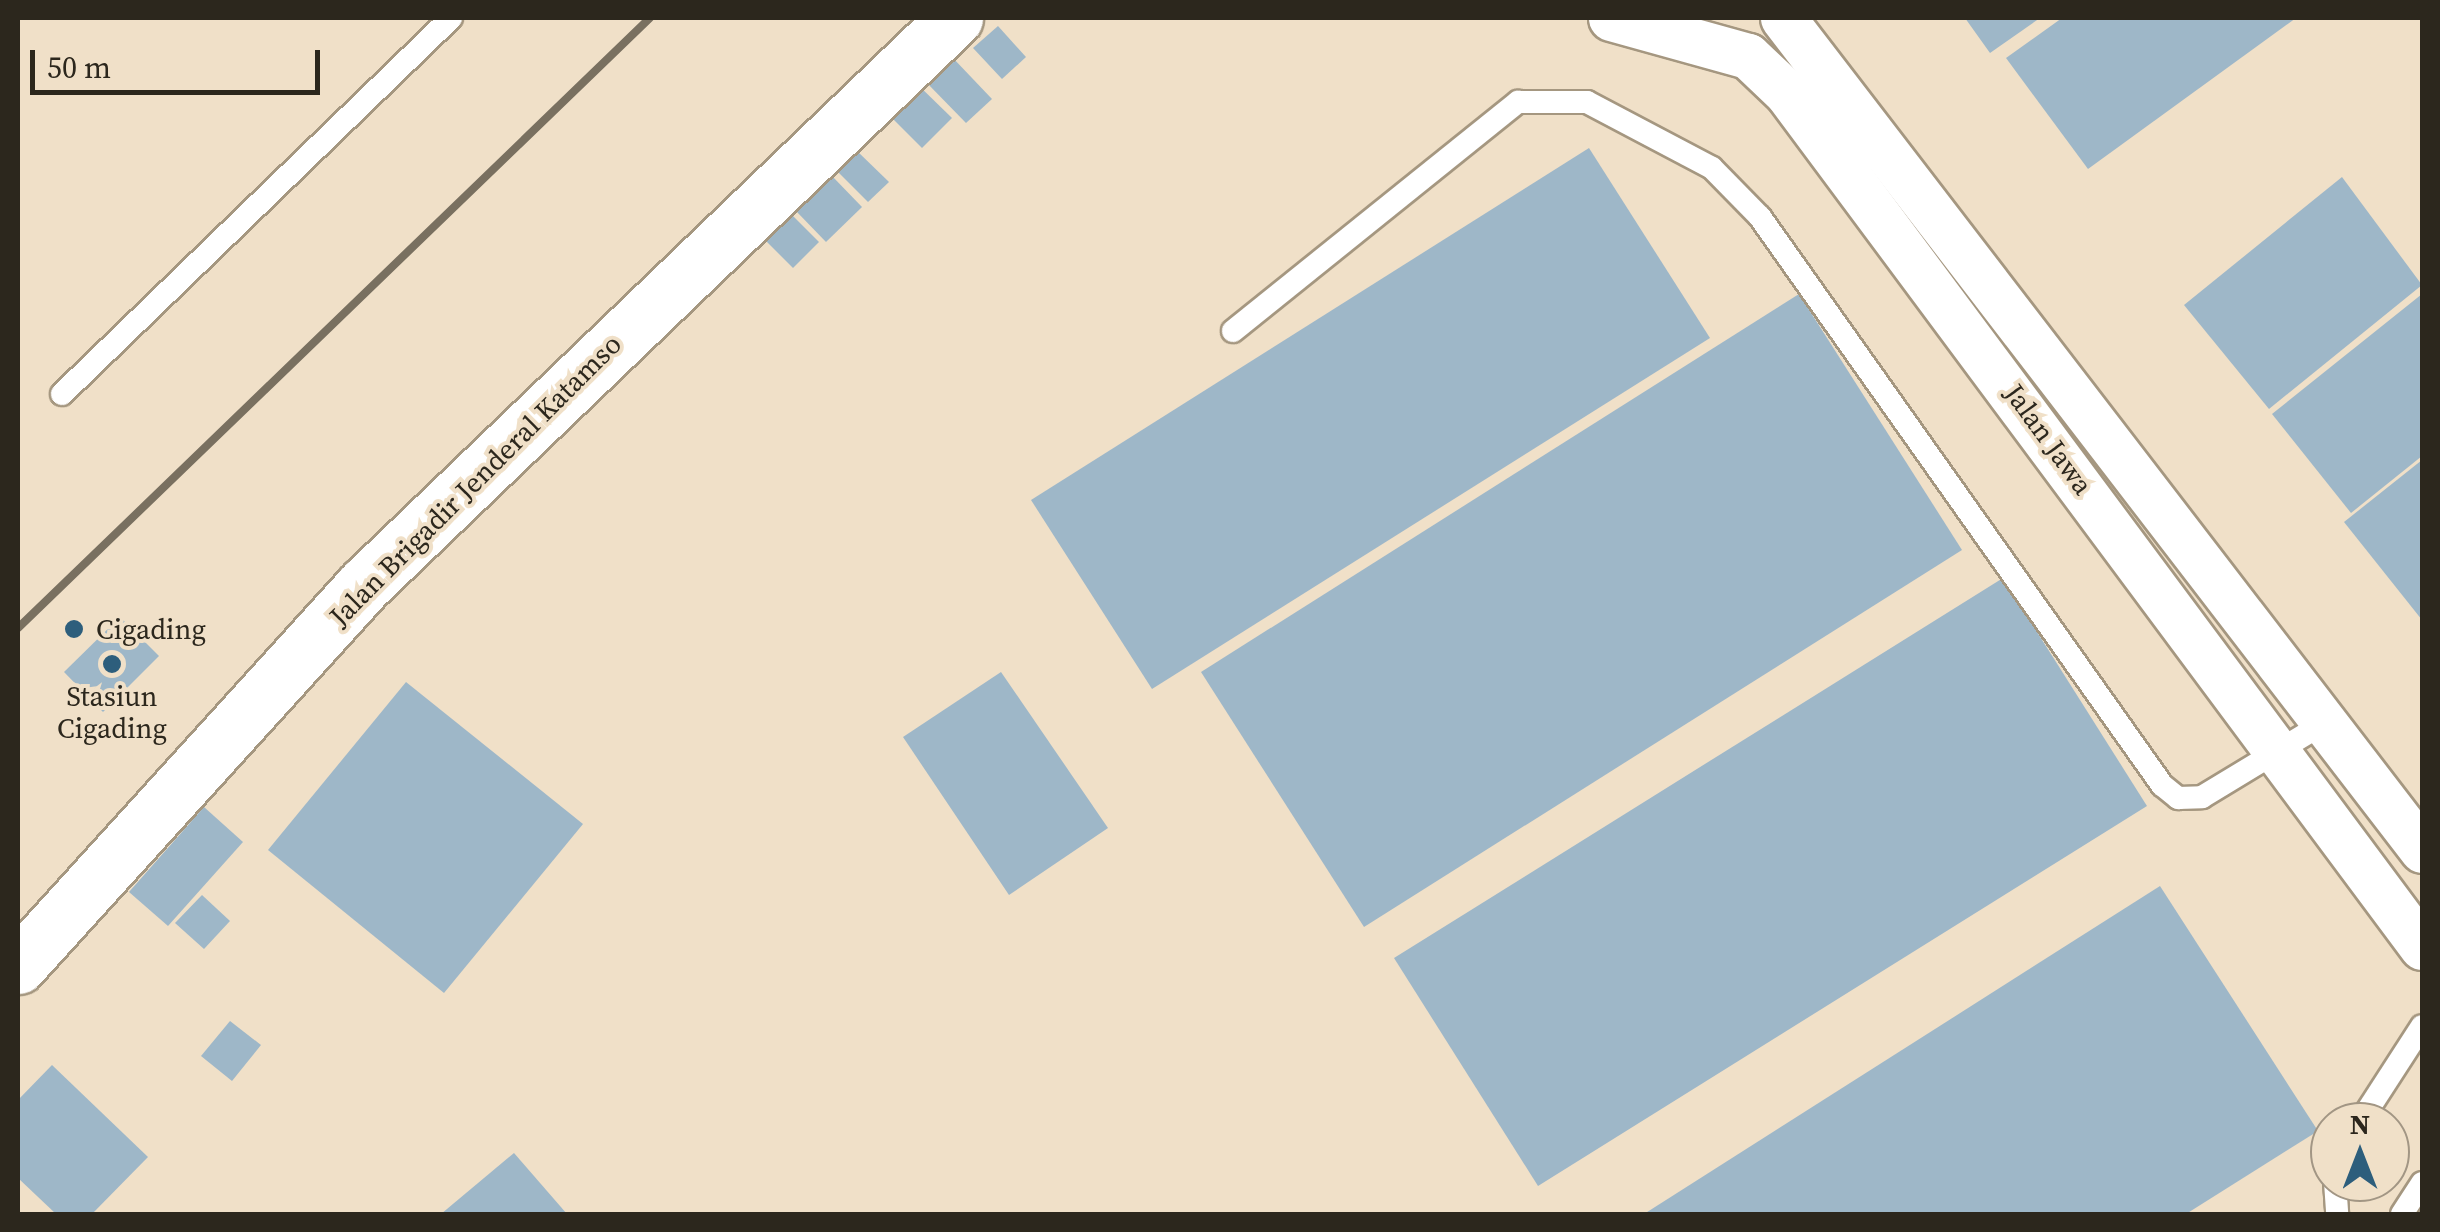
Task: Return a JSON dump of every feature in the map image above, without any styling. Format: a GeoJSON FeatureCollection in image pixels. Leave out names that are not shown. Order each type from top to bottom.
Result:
{"type":"FeatureCollection","features":[{"type":"Feature","properties":{"kind":"highway","name":"Jalan Brigadir Jenderal Katamso"},"geometry":{"type":"LineString","coordinates":[[18,966],[364,585],[955,18]]}},
{"type":"Feature","properties":{"kind":"street","name":"Jalan Jawa"},"geometry":{"type":"LineString","coordinates":[[1612,18],[1748,56],[1787,94],[2422,946]]}},
{"type":"Feature","properties":{"kind":"street","name":"Jalan Jawa"},"geometry":{"type":"LineString","coordinates":[[1784,18],[2422,850]]}},
{"type":"Feature","properties":{"kind":"lane"},"geometry":{"type":"LineString","coordinates":[[62,394],[450,18]]}},
{"type":"Feature","properties":{"kind":"lane"},"geometry":{"type":"LineString","coordinates":[[1233,331],[1518,102],[1548,96],[1626,116],[1712,168],[1760,217],[2162,785],[2178,798],[2202,797],[2326,722]]}},
{"type":"Feature","properties":{"kind":"lane"},"geometry":{"type":"LineString","coordinates":[[2373,1102],[2422,1026]]}},
{"type":"Feature","properties":{"kind":"lane"},"geometry":{"type":"LineString","coordinates":[[2402,1214],[2422,1183]]}},
{"type":"Feature","properties":{"kind":"building"},"geometry":{"type":"Polygon","coordinates":[[[1965,18],[2040,18],[1990,53],[1965,18]]]}},
{"type":"Feature","properties":{"kind":"building"},"geometry":{"type":"Polygon","coordinates":[[[2062,18],[2296,18],[2088,169],[2006,58],[2062,18]]]}},
{"type":"Feature","properties":{"kind":"building"},"geometry":{"type":"Polygon","coordinates":[[[998,26],[1026,57],[1002,79],[973,48],[998,26]]]}},
{"type":"Feature","properties":{"kind":"building"},"geometry":{"type":"Polygon","coordinates":[[[952,57],[992,99],[966,123],[926,82],[952,57]]]}},
{"type":"Feature","properties":{"kind":"building"},"geometry":{"type":"Polygon","coordinates":[[[912,79],[952,118],[922,148],[883,109],[912,79]]]}},
{"type":"Feature","properties":{"kind":"building"},"geometry":{"type":"Polygon","coordinates":[[[1589,148],[1710,338],[1152,689],[1031,500],[1589,148]]]}},
{"type":"Feature","properties":{"kind":"building"},"geometry":{"type":"Polygon","coordinates":[[[855,149],[889,182],[868,202],[835,169],[855,149]]]}},
{"type":"Feature","properties":{"kind":"building"},"geometry":{"type":"Polygon","coordinates":[[[831,175],[862,207],[826,242],[795,210],[831,175]]]}},
{"type":"Feature","properties":{"kind":"building"},"geometry":{"type":"Polygon","coordinates":[[[2342,177],[2422,285],[2269,409],[2184,305],[2342,177]]]}},
{"type":"Feature","properties":{"kind":"building"},"geometry":{"type":"Polygon","coordinates":[[[782,205],[819,242],[793,268],[755,230],[782,205]]]}},
{"type":"Feature","properties":{"kind":"building"},"geometry":{"type":"Polygon","coordinates":[[[1799,294],[1962,550],[1364,927],[1201,672],[1799,294]]]}},
{"type":"Feature","properties":{"kind":"building"},"geometry":{"type":"Polygon","coordinates":[[[2422,294],[2422,456],[2351,513],[2272,414],[2422,294]]]}},
{"type":"Feature","properties":{"kind":"building"},"geometry":{"type":"Polygon","coordinates":[[[2422,460],[2422,620],[2344,522],[2422,460]]]}},
{"type":"Feature","properties":{"kind":"building"},"geometry":{"type":"Polygon","coordinates":[[[2003,578],[2147,806],[1538,1186],[1394,958],[2003,578]]]}},
{"type":"Feature","properties":{"kind":"building","name":"Stasiun Cigading"},"geometry":{"type":"Polygon","coordinates":[[[120,617],[159,656],[103,712],[64,672],[120,617]]]}},
{"type":"Feature","properties":{"kind":"building"},"geometry":{"type":"Polygon","coordinates":[[[1001,672],[1108,828],[1009,895],[903,737],[1001,672]]]}},
{"type":"Feature","properties":{"kind":"building"},"geometry":{"type":"Polygon","coordinates":[[[406,682],[583,824],[444,993],[268,850],[406,682]]]}},
{"type":"Feature","properties":{"kind":"building"},"geometry":{"type":"Polygon","coordinates":[[[204,807],[243,842],[168,926],[129,892],[204,807]]]}},
{"type":"Feature","properties":{"kind":"building"},"geometry":{"type":"Polygon","coordinates":[[[2160,886],[2310,1119],[2310,1136],[2186,1214],[1644,1214],[2160,886]]]}},
{"type":"Feature","properties":{"kind":"building"},"geometry":{"type":"Polygon","coordinates":[[[202,895],[230,921],[204,949],[175,923],[202,895]]]}},
{"type":"Feature","properties":{"kind":"building"},"geometry":{"type":"Polygon","coordinates":[[[230,1021],[261,1045],[232,1081],[201,1056],[230,1021]]]}},
{"type":"Feature","properties":{"kind":"building"},"geometry":{"type":"Polygon","coordinates":[[[52,1065],[148,1157],[92,1214],[56,1214],[18,1178],[18,1100],[52,1065]]]}},
{"type":"Feature","properties":{"kind":"building"},"geometry":{"type":"Polygon","coordinates":[[[514,1153],[567,1214],[441,1214],[514,1153]]]}},
{"type":"Feature","properties":{"kind":"railway"},"geometry":{"type":"LineString","coordinates":[[18,628],[650,18]]}},
{"type":"Feature","properties":{"kind":"place","name":"Cigading"},"geometry":{"type":"Point","coordinates":[74,629]}},
{"type":"Feature","properties":{"kind":"place","name":"Stasiun Cigading"},"geometry":{"type":"Point","coordinates":[112,664]}}]}
